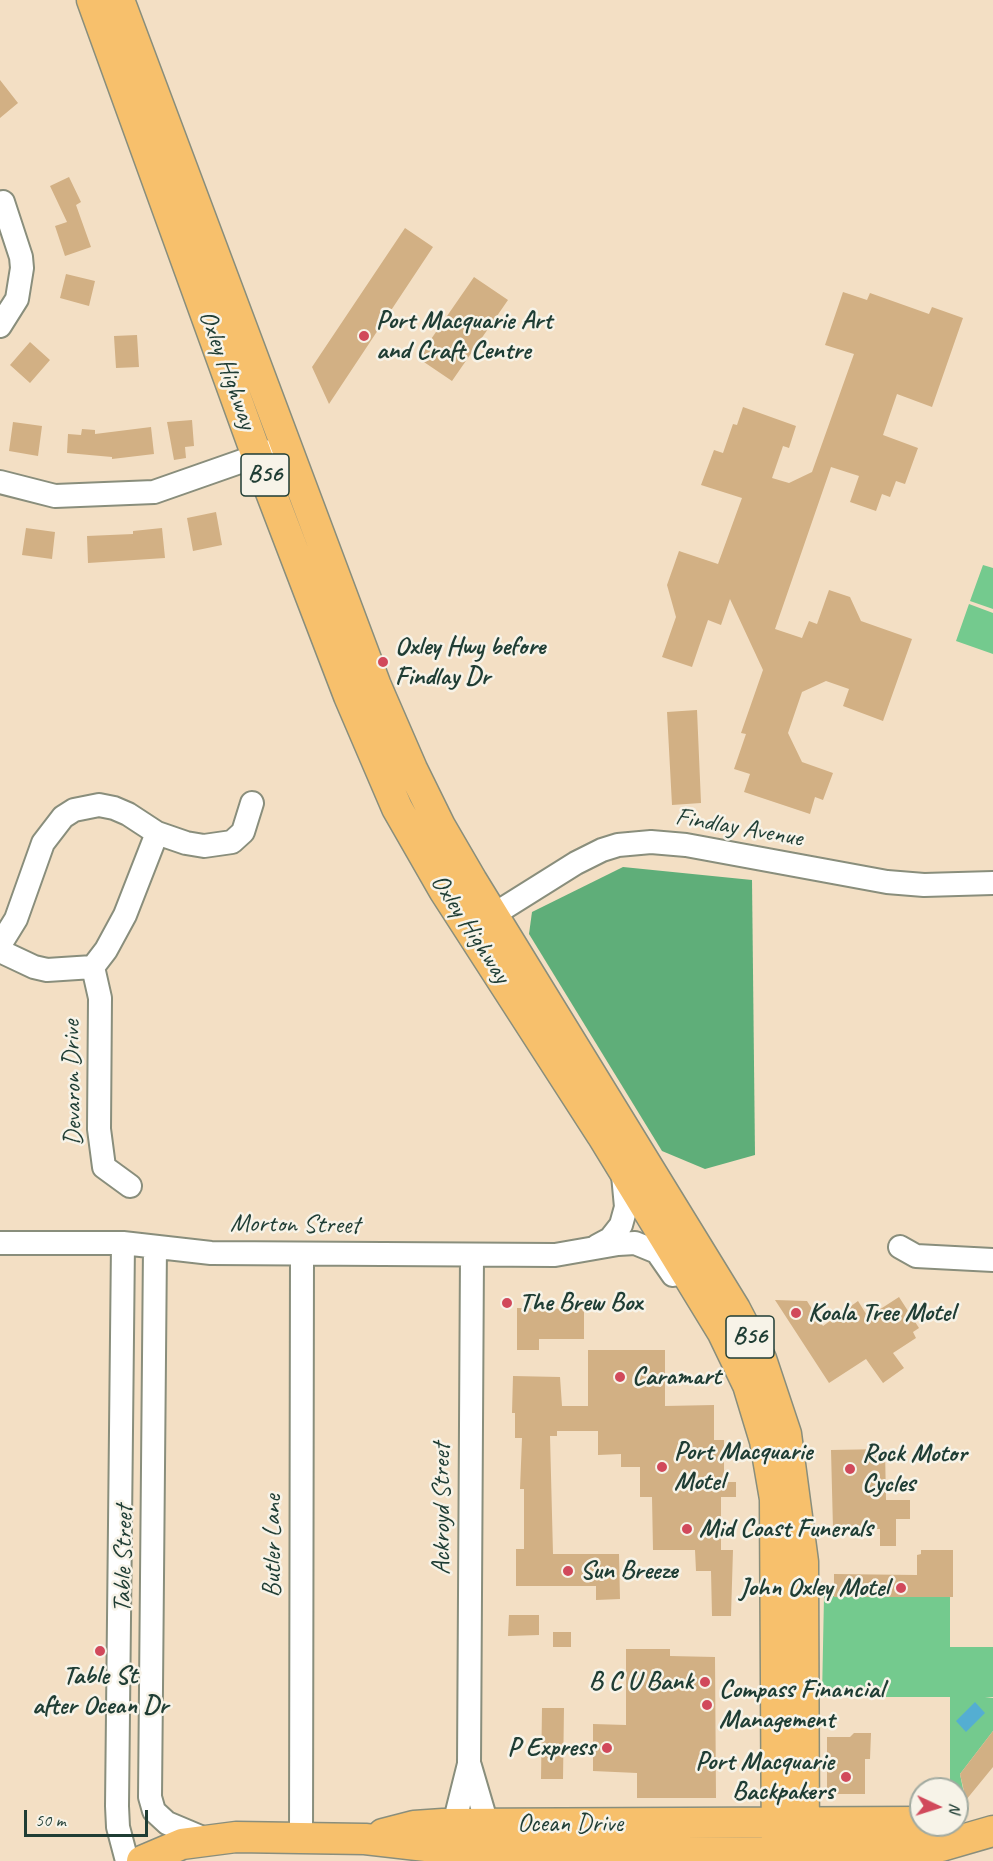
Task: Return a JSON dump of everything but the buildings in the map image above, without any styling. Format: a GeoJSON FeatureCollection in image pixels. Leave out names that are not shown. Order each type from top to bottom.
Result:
{"type":"FeatureCollection","features":[{"type":"Feature","properties":{"kind":"main road","name":"Oxley Highway"},"geometry":{"type":"LineString","coordinates":[[92,0],[258,456],[374,758],[418,847],[482,922],[735,1309],[761,1359],[779,1409],[790,1457],[803,1562],[790,1846]]}},
{"type":"Feature","properties":{"kind":"main road","name":"Oxley Highway"},"geometry":{"type":"LineString","coordinates":[[119,0],[376,686],[412,769],[482,922],[623,1173],[723,1333],[748,1385],[765,1441],[773,1480],[790,1846]]}},
{"type":"Feature","properties":{"kind":"main road"},"geometry":{"type":"LineString","coordinates":[[969,1819],[993,1816]]}},
{"type":"Feature","properties":{"kind":"main road"},"geometry":{"type":"LineString","coordinates":[[790,1846],[909,1824]]}},
{"type":"Feature","properties":{"kind":"main road"},"geometry":{"type":"LineString","coordinates":[[790,1846],[902,1850],[932,1847],[993,1831]]}},
{"type":"Feature","properties":{"kind":"main road","name":"Ocean Drive"},"geometry":{"type":"LineString","coordinates":[[154,1857],[205,1839],[366,1839],[485,1845],[522,1853],[790,1846]]}},
{"type":"Feature","properties":{"kind":"street"},"geometry":{"type":"LineString","coordinates":[[0,326],[17,299],[22,268],[21,257],[3,202]]}},
{"type":"Feature","properties":{"kind":"street"},"geometry":{"type":"LineString","coordinates":[[0,482],[55,496],[154,492],[286,446]]}},
{"type":"Feature","properties":{"kind":"street"},"geometry":{"type":"LineString","coordinates":[[0,945],[16,920],[43,843],[63,817],[74,810],[99,805],[128,814],[157,833],[186,843],[204,846],[232,842],[243,832],[252,803]]}},
{"type":"Feature","properties":{"kind":"street"},"geometry":{"type":"LineString","coordinates":[[0,951],[34,967],[47,970],[93,968],[106,950],[125,915],[157,833]]}},
{"type":"Feature","properties":{"kind":"street","name":"Findlay Avenue"},"geometry":{"type":"LineString","coordinates":[[482,922],[576,863],[602,850],[618,845],[651,842],[686,845],[887,882],[945,885],[993,883]]}},
{"type":"Feature","properties":{"kind":"street","name":"Devaron Drive"},"geometry":{"type":"LineString","coordinates":[[93,968],[100,998],[99,1129],[105,1167],[130,1186]]}},
{"type":"Feature","properties":{"kind":"street","name":"Morton Street"},"geometry":{"type":"LineString","coordinates":[[590,1249],[610,1239],[621,1225],[626,1207],[623,1173]]}},
{"type":"Feature","properties":{"kind":"street","name":"Morton Street"},"geometry":{"type":"LineString","coordinates":[[0,1243],[123,1243],[211,1253],[472,1255],[555,1255],[618,1244],[648,1247],[657,1252],[692,1303],[706,1308]]}},
{"type":"Feature","properties":{"kind":"street","name":"Table Street"},"geometry":{"type":"LineString","coordinates":[[123,1243],[117,1806],[118,1827],[127,1861]]}},
{"type":"Feature","properties":{"kind":"street","name":"Table Street"},"geometry":{"type":"LineString","coordinates":[[155,1247],[150,1797],[154,1811],[167,1823],[205,1839]]}},
{"type":"Feature","properties":{"kind":"street"},"geometry":{"type":"LineString","coordinates":[[900,1247],[916,1256],[993,1260]]}},
{"type":"Feature","properties":{"kind":"street","name":"Butler Lane"},"geometry":{"type":"LineString","coordinates":[[301,1838],[302,1254]]}},
{"type":"Feature","properties":{"kind":"street","name":"Ackroyd Street"},"geometry":{"type":"LineString","coordinates":[[453,1845],[469,1764],[472,1255]]}},
{"type":"Feature","properties":{"kind":"street","name":"Ackroyd Street"},"geometry":{"type":"LineString","coordinates":[[469,1764],[485,1845]]}},
{"type":"Feature","properties":{"kind":"green space"},"geometry":{"type":"Polygon","coordinates":[[[983,565],[993,568],[993,609],[970,601],[983,565]]]}},
{"type":"Feature","properties":{"kind":"green space"},"geometry":{"type":"Polygon","coordinates":[[[969,604],[993,613],[993,654],[956,641],[969,604]]]}},
{"type":"Feature","properties":{"kind":"green space"},"geometry":{"type":"Polygon","coordinates":[[[623,867],[752,880],[755,1155],[705,1169],[662,1151],[529,934],[532,912],[623,867]]]}},
{"type":"Feature","properties":{"kind":"green space"},"geometry":{"type":"Polygon","coordinates":[[[824,1596],[950,1596],[950,1647],[993,1647],[993,1697],[985,1697],[993,1698],[993,1731],[960,1774],[961,1777],[950,1777],[950,1697],[822,1697],[824,1596]]]}},
{"type":"Feature","properties":{"kind":"water"},"geometry":{"type":"Polygon","coordinates":[[[975,1702],[985,1713],[966,1732],[956,1721],[975,1702]]]}},
{"type":"Feature","properties":{"kind":"place","name":"Port Macquarie Art and Craft Centre"},"geometry":{"type":"Point","coordinates":[364,336]}},
{"type":"Feature","properties":{"kind":"place","name":"Oxley Hwy before Findlay Dr"},"geometry":{"type":"Point","coordinates":[383,662]}},
{"type":"Feature","properties":{"kind":"place","name":"The Brew Box"},"geometry":{"type":"Point","coordinates":[507,1303]}},
{"type":"Feature","properties":{"kind":"place","name":"Koala Tree Motel"},"geometry":{"type":"Point","coordinates":[796,1313]}},
{"type":"Feature","properties":{"kind":"place","name":"Caramart"},"geometry":{"type":"Point","coordinates":[620,1377]}},
{"type":"Feature","properties":{"kind":"place","name":"Port Macquarie Motel"},"geometry":{"type":"Point","coordinates":[662,1467]}},
{"type":"Feature","properties":{"kind":"place","name":"Rock Motor Cycles"},"geometry":{"type":"Point","coordinates":[850,1469]}},
{"type":"Feature","properties":{"kind":"place","name":"Mid Coast Funerals"},"geometry":{"type":"Point","coordinates":[687,1529]}},
{"type":"Feature","properties":{"kind":"place","name":"Sun Breeze"},"geometry":{"type":"Point","coordinates":[568,1571]}},
{"type":"Feature","properties":{"kind":"place","name":"John Oxley Motel"},"geometry":{"type":"Point","coordinates":[901,1588]}},
{"type":"Feature","properties":{"kind":"place","name":"Table St after Ocean Dr"},"geometry":{"type":"Point","coordinates":[100,1651]}},
{"type":"Feature","properties":{"kind":"place","name":"B C U Bank"},"geometry":{"type":"Point","coordinates":[705,1682]}},
{"type":"Feature","properties":{"kind":"place","name":"Compass Financial Management"},"geometry":{"type":"Point","coordinates":[707,1705]}},
{"type":"Feature","properties":{"kind":"place","name":"P Express"},"geometry":{"type":"Point","coordinates":[607,1748]}},
{"type":"Feature","properties":{"kind":"place","name":"Port Macquarie Backpakers"},"geometry":{"type":"Point","coordinates":[846,1777]}}]}
